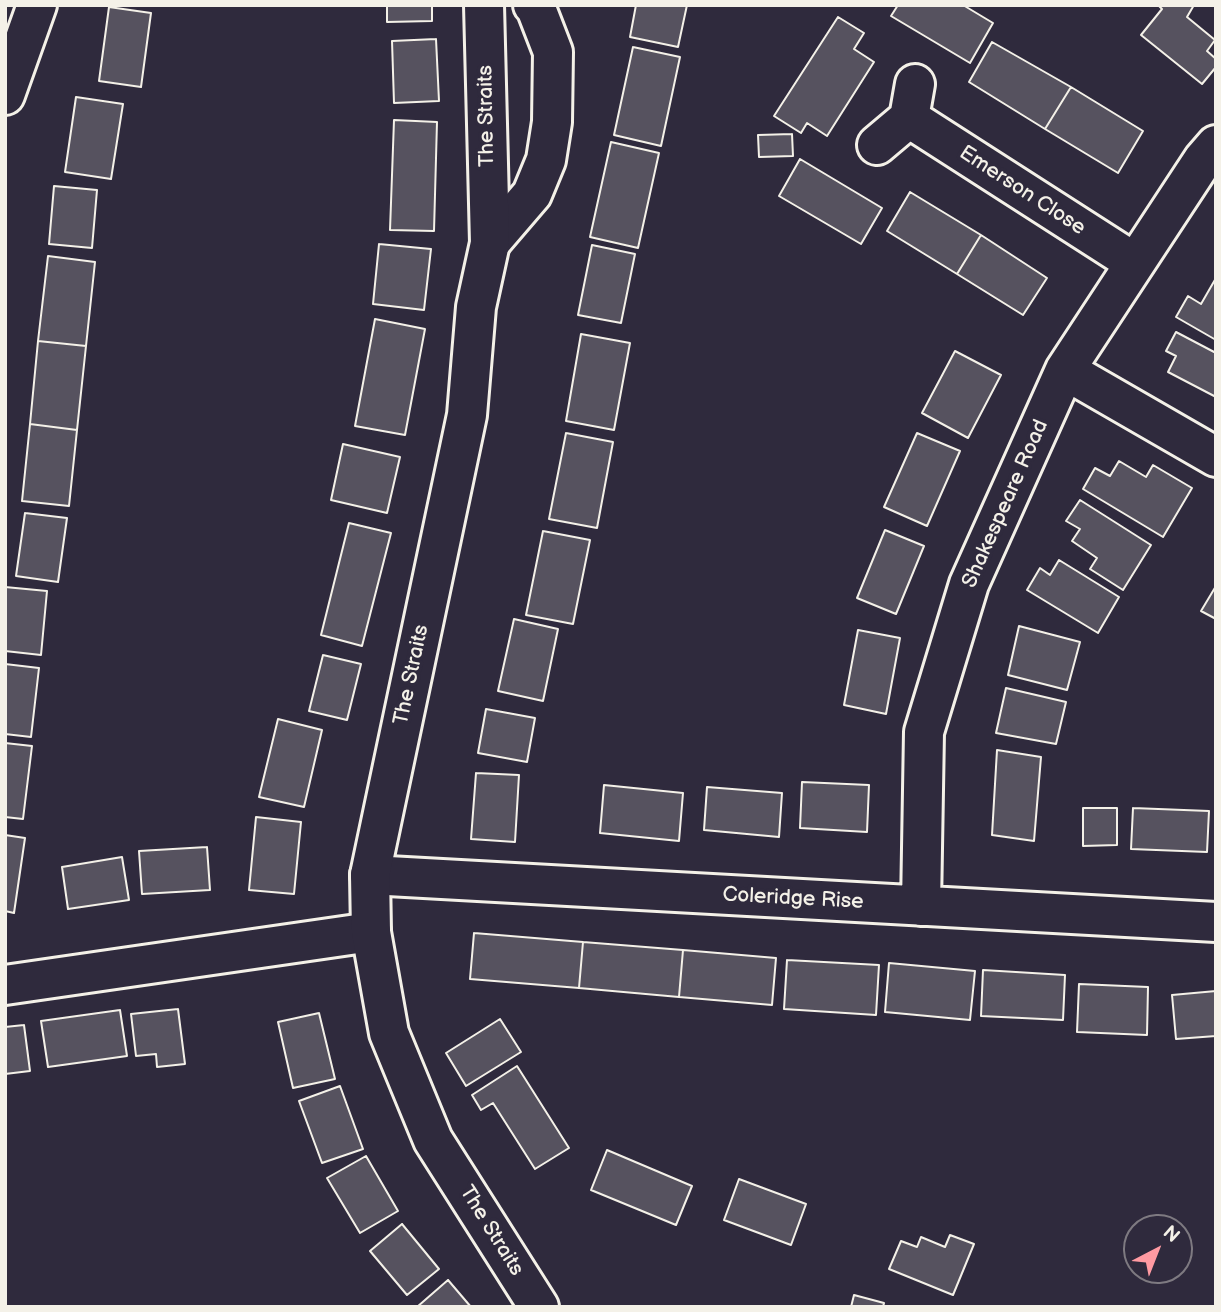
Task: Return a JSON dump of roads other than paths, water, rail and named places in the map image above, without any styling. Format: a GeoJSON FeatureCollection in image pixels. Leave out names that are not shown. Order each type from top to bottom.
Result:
{"type":"FeatureCollection","features":[{"type":"Feature","properties":{"kind":"street"},"geometry":{"type":"LineString","coordinates":[[5,95],[37,5]]}},
{"type":"Feature","properties":{"kind":"street","name":"The Straits"},"geometry":{"type":"LineString","coordinates":[[484,5],[490,243],[476,307],[467,415],[370,875],[371,932],[389,1033],[433,1140],[539,1307]]}},
{"type":"Feature","properties":{"kind":"street"},"geometry":{"type":"LineString","coordinates":[[490,243],[532,194],[546,160],[552,122],[552,52],[533,5]]}},
{"type":"Feature","properties":{"kind":"street","name":"Emerson Close"},"geometry":{"type":"LineString","coordinates":[[877,145],[912,101],[1135,263]]}},
{"type":"Feature","properties":{"kind":"street","name":"Shakespeare Road"},"geometry":{"type":"LineString","coordinates":[[922,906],[924,732],[970,584],[1065,370],[1203,160],[1216,145]]}},
{"type":"Feature","properties":{"kind":"street"},"geometry":{"type":"LineString","coordinates":[[1065,370],[1216,457]]}},
{"type":"Feature","properties":{"kind":"street","name":"Coleridge Rise"},"geometry":{"type":"LineString","coordinates":[[370,875],[1216,922]]}},
{"type":"Feature","properties":{"kind":"street"},"geometry":{"type":"LineString","coordinates":[[5,985],[371,932]]}}]}
